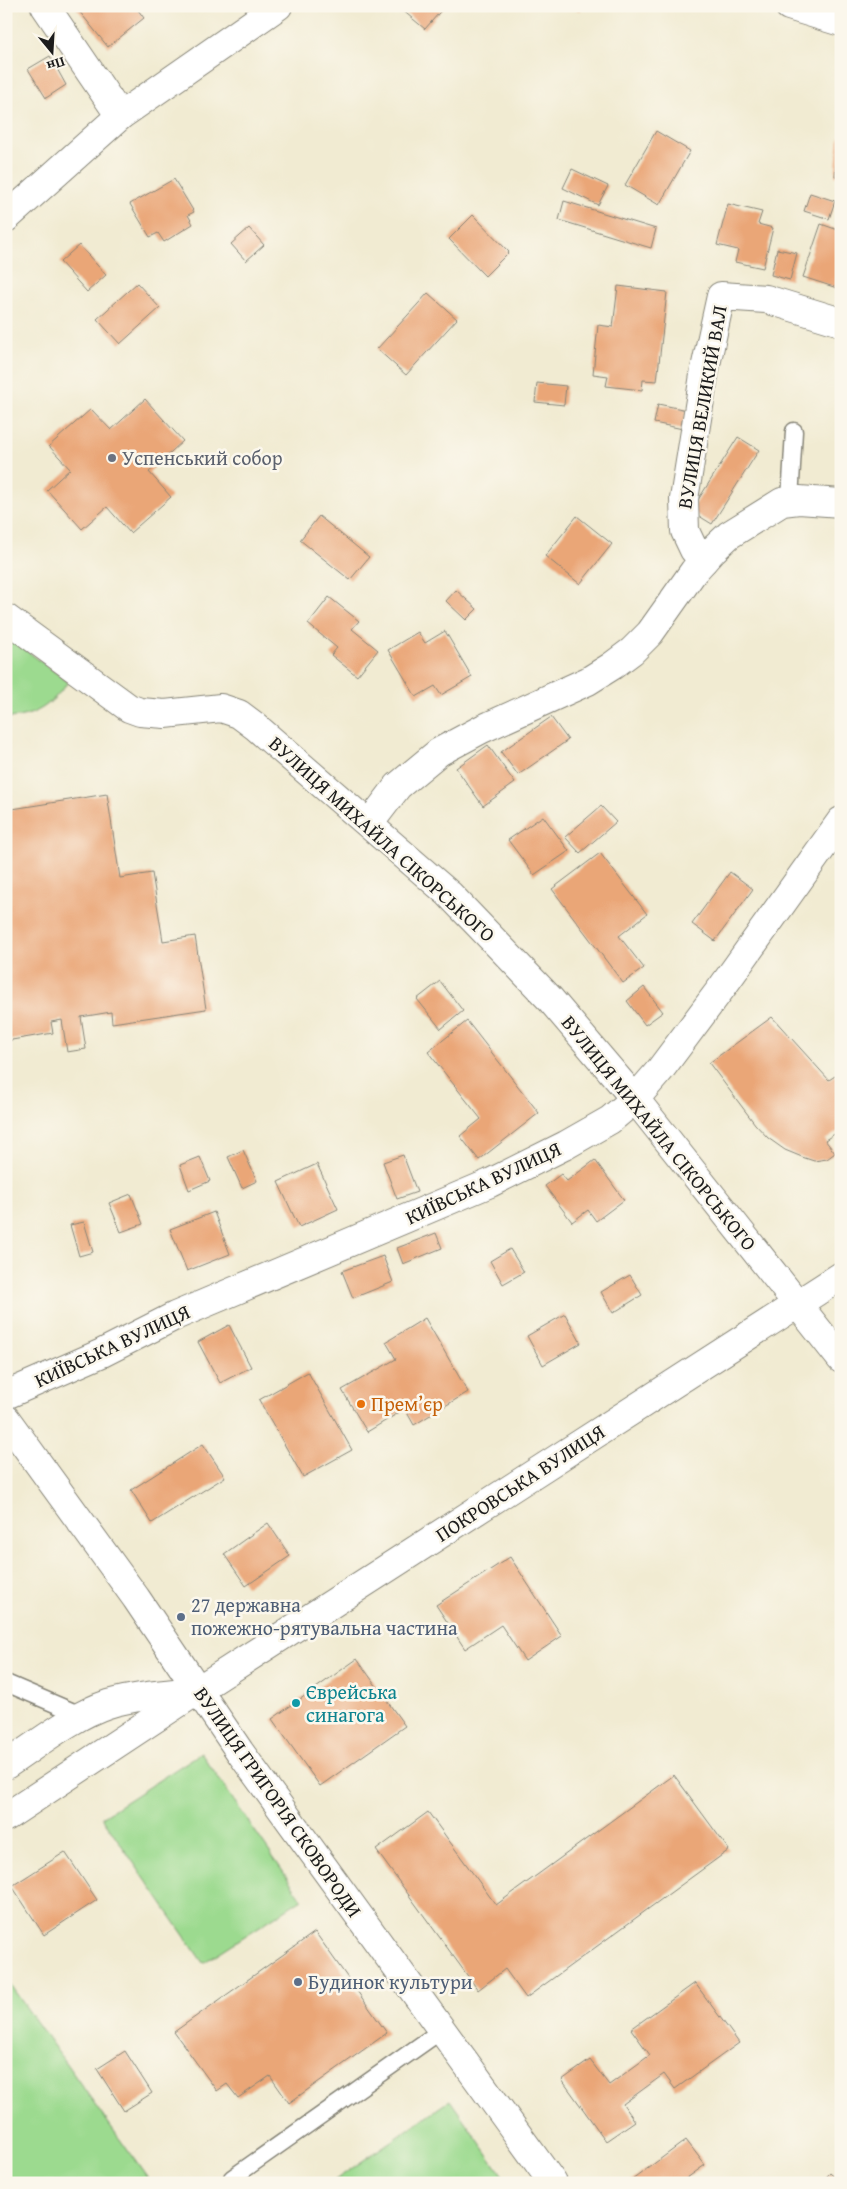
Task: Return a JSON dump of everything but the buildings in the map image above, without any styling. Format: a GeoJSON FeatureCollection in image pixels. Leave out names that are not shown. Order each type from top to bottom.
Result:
{"type":"FeatureCollection","features":[{"type":"Feature","properties":{"kind":"street"},"geometry":{"type":"LineString","coordinates":[[45,6],[120,116]]}},
{"type":"Feature","properties":{"kind":"street"},"geometry":{"type":"LineString","coordinates":[[6,218],[120,116],[278,6]]}},
{"type":"Feature","properties":{"kind":"street"},"geometry":{"type":"LineString","coordinates":[[789,6],[841,22]]}},
{"type":"Feature","properties":{"kind":"street","name":"ВУЛИЦЯ ВЕЛИКИЙ ВАЛ"},"geometry":{"type":"LineString","coordinates":[[703,561],[692,546],[685,531],[684,500],[705,369],[721,296],[766,299],[841,322]]}},
{"type":"Feature","properties":{"kind":"street"},"geometry":{"type":"LineString","coordinates":[[369,824],[398,786],[439,752],[482,728],[588,681],[632,651],[650,633],[703,561],[729,535],[774,506],[790,500],[841,503]]}},
{"type":"Feature","properties":{"kind":"street","name":"ВУЛИЦЯ МИХАЙЛА СІКОРСЬКОГО"},"geometry":{"type":"LineString","coordinates":[[6,618],[129,708],[140,712],[165,714],[221,708],[239,714],[448,894],[515,961],[635,1099],[841,1359]]}},
{"type":"Feature","properties":{"kind":"street","name":"КИЇВСЬКА ВУЛИЦЯ"},"geometry":{"type":"LineString","coordinates":[[6,1395],[102,1353],[184,1312],[490,1183],[610,1120],[635,1099],[688,1034],[841,820]]}},
{"type":"Feature","properties":{"kind":"street","name":"ПОКРОВСЬКА ВУЛИЦЯ"},"geometry":{"type":"LineString","coordinates":[[6,1817],[198,1690],[841,1276]]}},
{"type":"Feature","properties":{"kind":"street","name":"ВУЛИЦЯ ГРИГОРІЯ СКОВОРОДИ"},"geometry":{"type":"LineString","coordinates":[[6,1419],[140,1605],[246,1760],[553,2183]]}},
{"type":"Feature","properties":{"kind":"street","name":"ПОКРОВСЬКА ВУЛИЦЯ"},"geometry":{"type":"LineString","coordinates":[[6,1765],[82,1716],[108,1704],[198,1690]]}},
{"type":"Feature","properties":{"kind":"lane"},"geometry":{"type":"LineString","coordinates":[[790,500],[790,474],[794,431]]}},
{"type":"Feature","properties":{"kind":"lane"},"geometry":{"type":"LineString","coordinates":[[6,1683],[82,1716]]}},
{"type":"Feature","properties":{"kind":"lane"},"geometry":{"type":"LineString","coordinates":[[232,2178],[442,2030]]}},
{"type":"Feature","properties":{"kind":"green space"},"geometry":{"type":"Polygon","coordinates":[[[6,635],[68,682],[42,708],[26,715],[6,718],[6,635]]]}},
{"type":"Feature","properties":{"kind":"green space"},"geometry":{"type":"Polygon","coordinates":[[[201,1753],[302,1899],[203,1963],[102,1817],[201,1753]]]}},
{"type":"Feature","properties":{"kind":"green space"},"geometry":{"type":"Polygon","coordinates":[[[6,1979],[151,2183],[6,2183],[6,1979]]]}},
{"type":"Feature","properties":{"kind":"green space"},"geometry":{"type":"Polygon","coordinates":[[[450,2100],[508,2183],[331,2183],[450,2100]]]}},
{"type":"Feature","properties":{"kind":"place","name":"Успенський собор"},"geometry":{"type":"Point","coordinates":[112,458]}},
{"type":"Feature","properties":{"kind":"place","name":"Прем’єр"},"geometry":{"type":"Point","coordinates":[361,1404]}},
{"type":"Feature","properties":{"kind":"place","name":"27 державна пожежно-рятувальна частина"},"geometry":{"type":"Point","coordinates":[181,1617]}},
{"type":"Feature","properties":{"kind":"place","name":"Єврейська синагога"},"geometry":{"type":"Point","coordinates":[296,1703]}},
{"type":"Feature","properties":{"kind":"place","name":"Будинок культури"},"geometry":{"type":"Point","coordinates":[298,1982]}}]}
